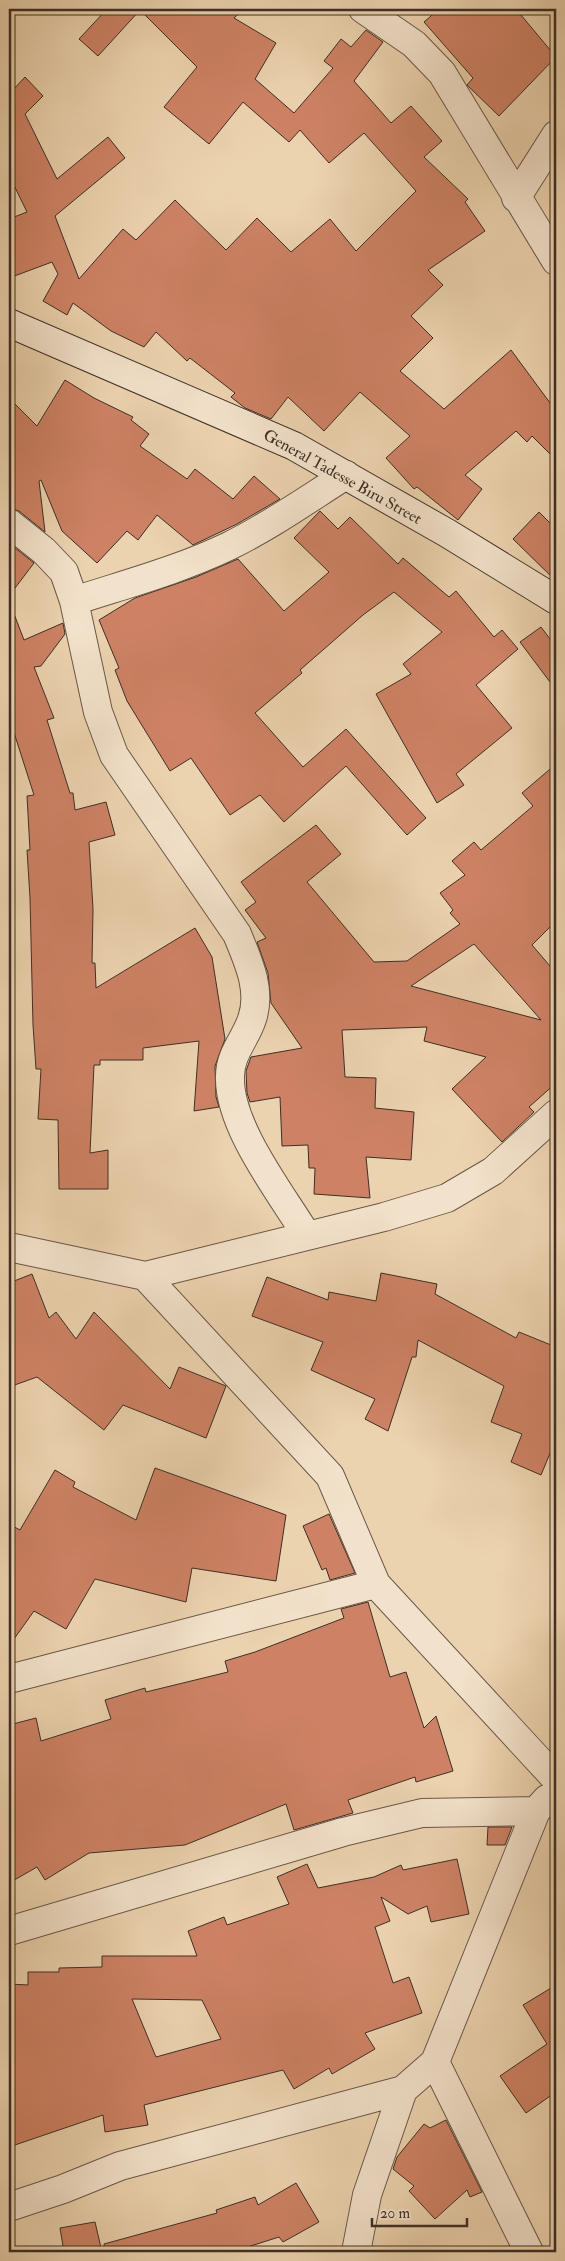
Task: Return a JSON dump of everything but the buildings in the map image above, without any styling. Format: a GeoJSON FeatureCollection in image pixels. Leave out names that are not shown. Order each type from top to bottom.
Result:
{"type":"FeatureCollection","features":[{"type":"Feature","properties":{"kind":"street"},"geometry":{"type":"LineString","coordinates":[[363,9],[414,44],[442,73],[516,198],[556,261]]}},
{"type":"Feature","properties":{"kind":"street"},"geometry":{"type":"LineString","coordinates":[[516,198],[556,135]]}},
{"type":"Feature","properties":{"kind":"street","name":"General Tadesse Biru Street"},"geometry":{"type":"LineString","coordinates":[[9,323],[227,415],[294,446],[447,533],[556,600]]}},
{"type":"Feature","properties":{"kind":"street"},"geometry":{"type":"LineString","coordinates":[[74,600],[164,572],[229,546],[264,527],[346,475]]}},
{"type":"Feature","properties":{"kind":"street"},"geometry":{"type":"LineString","coordinates":[[9,523],[44,551],[64,572],[74,600],[98,712],[114,755],[237,934],[250,968],[255,990],[253,1018],[236,1050],[230,1075],[233,1104],[247,1139],[307,1236]]}},
{"type":"Feature","properties":{"kind":"street"},"geometry":{"type":"LineString","coordinates":[[9,1247],[145,1276],[384,1217],[447,1198],[493,1171],[556,1114]]}},
{"type":"Feature","properties":{"kind":"street"},"geometry":{"type":"LineString","coordinates":[[145,1276],[330,1476],[376,1584],[556,1779]]}},
{"type":"Feature","properties":{"kind":"street"},"geometry":{"type":"LineString","coordinates":[[9,1679],[376,1584]]}},
{"type":"Feature","properties":{"kind":"street"},"geometry":{"type":"LineString","coordinates":[[9,2207],[63,2189],[120,2166],[403,2090],[435,2062],[536,1812],[556,1788]]}},
{"type":"Feature","properties":{"kind":"street"},"geometry":{"type":"LineString","coordinates":[[9,1932],[343,1832],[422,1813],[536,1812]]}},
{"type":"Feature","properties":{"kind":"street"},"geometry":{"type":"LineString","coordinates":[[435,2062],[529,2252]]}},
{"type":"Feature","properties":{"kind":"street"},"geometry":{"type":"LineString","coordinates":[[356,2252],[367,2195],[403,2090]]}}]}
